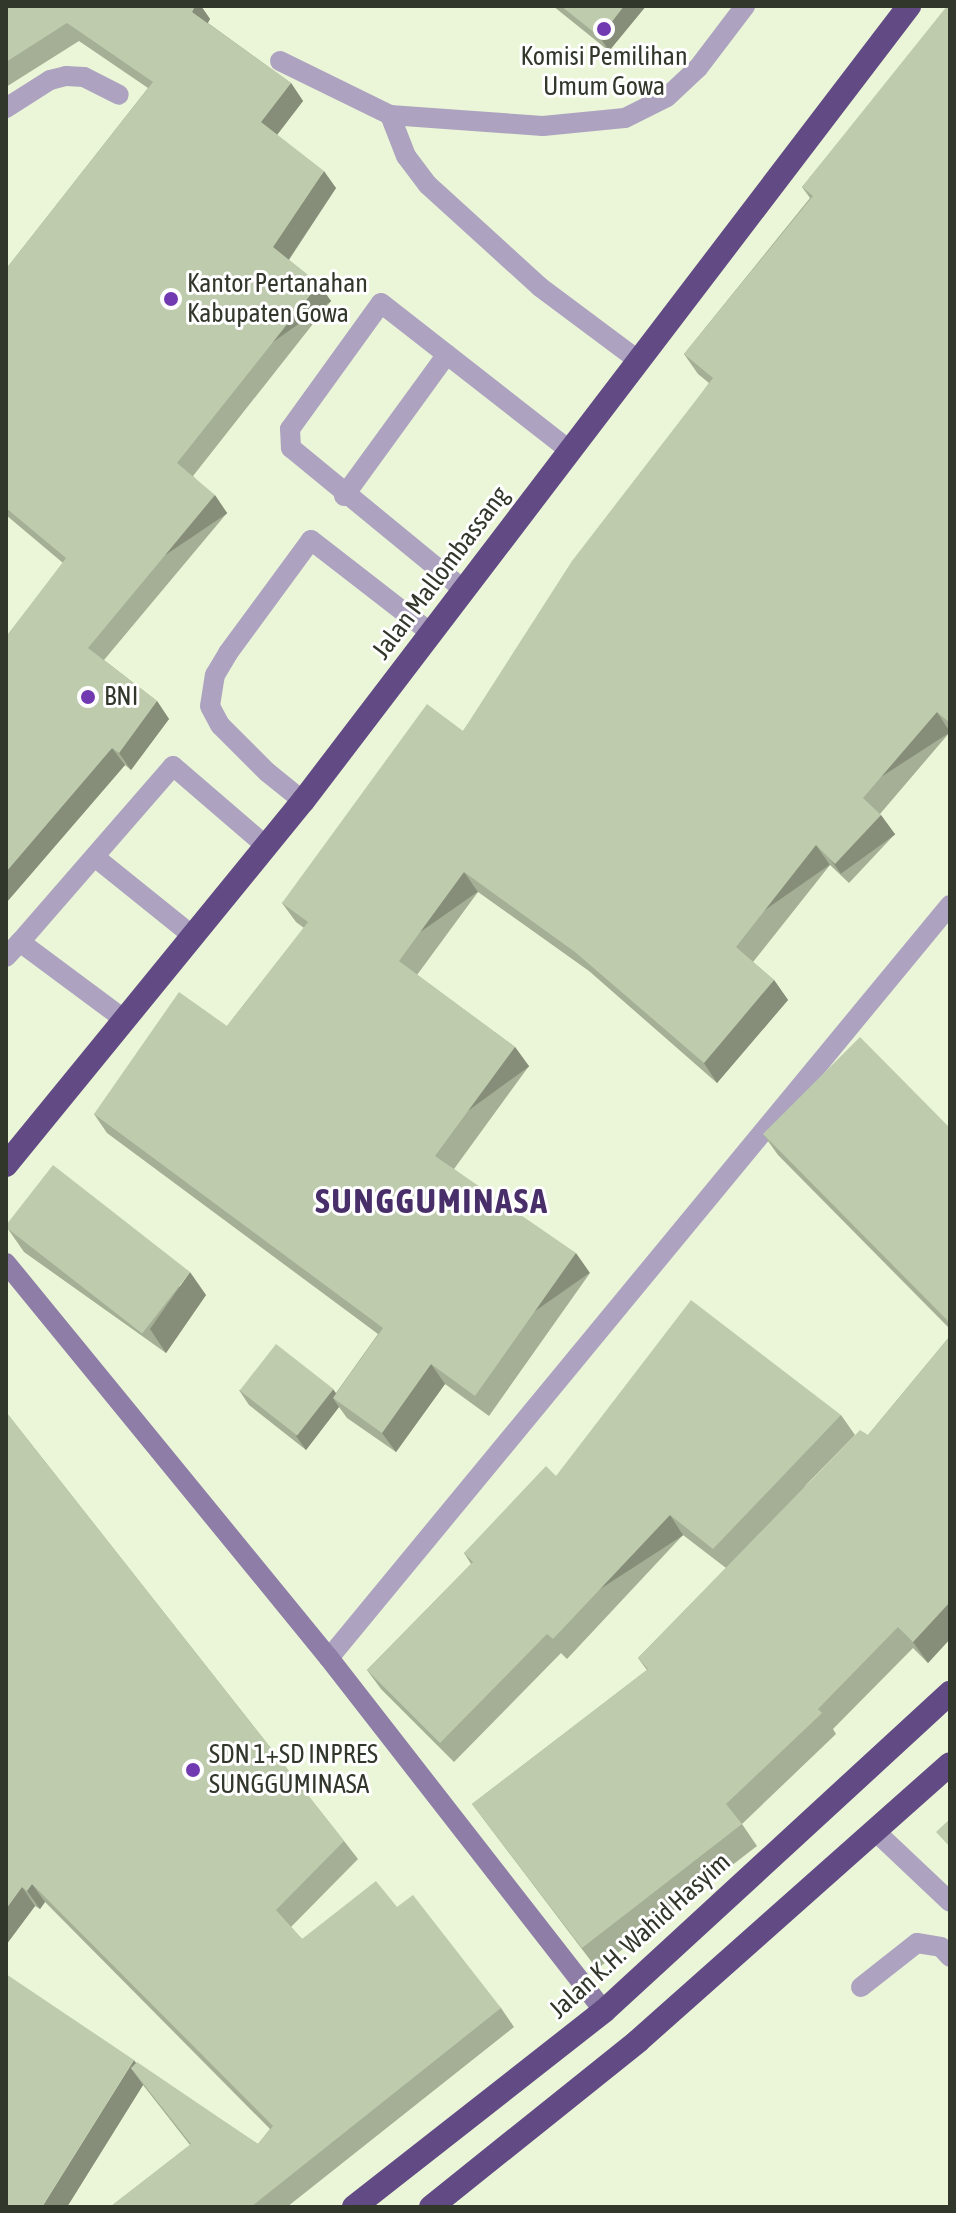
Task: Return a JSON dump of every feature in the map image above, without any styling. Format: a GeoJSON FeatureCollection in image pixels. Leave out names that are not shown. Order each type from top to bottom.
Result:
{"type":"FeatureCollection","features":[{"type":"Feature","properties":{"kind":"highway","name":"Jalan Mallombassang"},"geometry":{"type":"LineString","coordinates":[[6,1165],[303,801],[909,6]]}},
{"type":"Feature","properties":{"kind":"highway","name":"Jalan K.H. Wahid Hasyim"},"geometry":{"type":"LineString","coordinates":[[354,2207],[604,2011],[950,1693]]}},
{"type":"Feature","properties":{"kind":"highway"},"geometry":{"type":"LineString","coordinates":[[431,2207],[638,2041],[950,1764]]}},
{"type":"Feature","properties":{"kind":"street"},"geometry":{"type":"LineString","coordinates":[[280,61],[390,115],[543,126],[625,118],[667,97],[698,68],[745,6]]}},
{"type":"Feature","properties":{"kind":"street"},"geometry":{"type":"LineString","coordinates":[[6,108],[50,80],[66,76],[84,77],[119,95]]}},
{"type":"Feature","properties":{"kind":"street"},"geometry":{"type":"LineString","coordinates":[[390,115],[406,156],[428,185],[564,305],[638,360]]}},
{"type":"Feature","properties":{"kind":"street"},"geometry":{"type":"LineString","coordinates":[[464,590],[344,496],[296,454],[289,434],[381,303],[569,450]]}},
{"type":"Feature","properties":{"kind":"street"},"geometry":{"type":"LineString","coordinates":[[344,496],[447,354]]}},
{"type":"Feature","properties":{"kind":"street"},"geometry":{"type":"LineString","coordinates":[[303,801],[267,772],[210,706],[215,675],[228,653],[311,540],[397,602],[431,633]]}},
{"type":"Feature","properties":{"kind":"street"},"geometry":{"type":"LineString","coordinates":[[6,957],[27,948],[103,864],[173,766],[266,846]]}},
{"type":"Feature","properties":{"kind":"street"},"geometry":{"type":"LineString","coordinates":[[103,864],[193,936]]}},
{"type":"Feature","properties":{"kind":"street"},"geometry":{"type":"LineString","coordinates":[[329,1658],[950,905]]}},
{"type":"Feature","properties":{"kind":"street"},"geometry":{"type":"LineString","coordinates":[[27,948],[75,987],[125,1020]]}},
{"type":"Feature","properties":{"kind":"street"},"geometry":{"type":"LineString","coordinates":[[6,1263],[329,1658],[604,2011]]}},
{"type":"Feature","properties":{"kind":"street"},"geometry":{"type":"LineString","coordinates":[[875,1831],[950,1902]]}},
{"type":"Feature","properties":{"kind":"street"},"geometry":{"type":"LineString","coordinates":[[861,1987],[917,1943],[941,1947],[950,1957]]}},
{"type":"Feature","properties":{"kind":"building"},"geometry":{"type":"Polygon","coordinates":[[[6,6],[195,6],[192,12],[291,83],[261,122],[324,171],[273,247],[319,284],[177,463],[215,495],[88,648],[157,701],[119,753],[112,748],[6,872],[6,637],[66,558],[6,508],[6,269],[153,82],[67,23],[6,62],[6,6]]]}},
{"type":"Feature","properties":{"kind":"building"},"geometry":{"type":"Polygon","coordinates":[[[561,6],[624,6],[600,37],[561,6]]]}},
{"type":"Feature","properties":{"kind":"building"},"geometry":{"type":"Polygon","coordinates":[[[950,6],[950,723],[937,712],[863,798],[881,815],[835,864],[816,845],[736,947],[774,980],[704,1063],[575,952],[464,872],[399,961],[515,1047],[435,1156],[576,1253],[475,1396],[431,1364],[382,1433],[333,1398],[383,1328],[94,1114],[179,992],[227,1026],[308,922],[282,903],[427,704],[463,731],[572,561],[713,378],[684,354],[813,196],[802,187],[950,6]]]}},
{"type":"Feature","properties":{"kind":"building"},"geometry":{"type":"Polygon","coordinates":[[[860,1037],[950,1128],[950,1323],[763,1134],[860,1037]]]}},
{"type":"Feature","properties":{"kind":"building"},"geometry":{"type":"Polygon","coordinates":[[[53,1165],[190,1272],[142,1334],[6,1227],[53,1165]]]}},
{"type":"Feature","properties":{"kind":"building"},"geometry":{"type":"Polygon","coordinates":[[[691,1300],[841,1415],[713,1549],[670,1515],[553,1639],[547,1634],[440,1743],[367,1670],[473,1562],[464,1553],[546,1466],[556,1476],[691,1300]]]}},
{"type":"Feature","properties":{"kind":"building"},"geometry":{"type":"Polygon","coordinates":[[[950,1336],[950,1602],[913,1642],[898,1627],[818,1709],[822,1713],[726,1804],[742,1824],[582,1948],[472,1804],[648,1669],[638,1658],[860,1430],[868,1435],[950,1336]]]}},
{"type":"Feature","properties":{"kind":"building"},"geometry":{"type":"Polygon","coordinates":[[[276,1344],[334,1389],[297,1435],[240,1390],[276,1344]]]}},
{"type":"Feature","properties":{"kind":"building"},"geometry":{"type":"Polygon","coordinates":[[[6,1412],[344,1841],[276,1910],[302,1939],[376,1881],[397,1907],[413,1895],[501,2008],[251,2207],[110,2207],[191,2144],[131,2068],[137,2062],[258,2144],[273,2126],[32,1884],[27,1891],[22,1887],[6,1909],[6,1412]]]}},
{"type":"Feature","properties":{"kind":"building"},"geometry":{"type":"Polygon","coordinates":[[[950,1819],[950,1847],[936,1832],[950,1819]]]}},
{"type":"Feature","properties":{"kind":"building"},"geometry":{"type":"Polygon","coordinates":[[[6,1974],[134,2060],[42,2207],[6,2207],[6,1974]]]}},
{"type":"Feature","properties":{"kind":"place","name":"Komisi Pemilihan Umum Gowa"},"geometry":{"type":"Point","coordinates":[604,29]}},
{"type":"Feature","properties":{"kind":"place","name":"Kantor Pertanahan Kabupaten Gowa"},"geometry":{"type":"Point","coordinates":[171,299]}},
{"type":"Feature","properties":{"kind":"place","name":"BNI"},"geometry":{"type":"Point","coordinates":[88,697]}},
{"type":"Feature","properties":{"kind":"place","name":"SDN 1+SD INPRES SUNGGUMINASA"},"geometry":{"type":"Point","coordinates":[193,1770]}},
{"type":"Feature","properties":{"kind":"district","name":"SUNGGUMINASA"},"geometry":{"type":"Point","coordinates":[432,1201]}}]}
